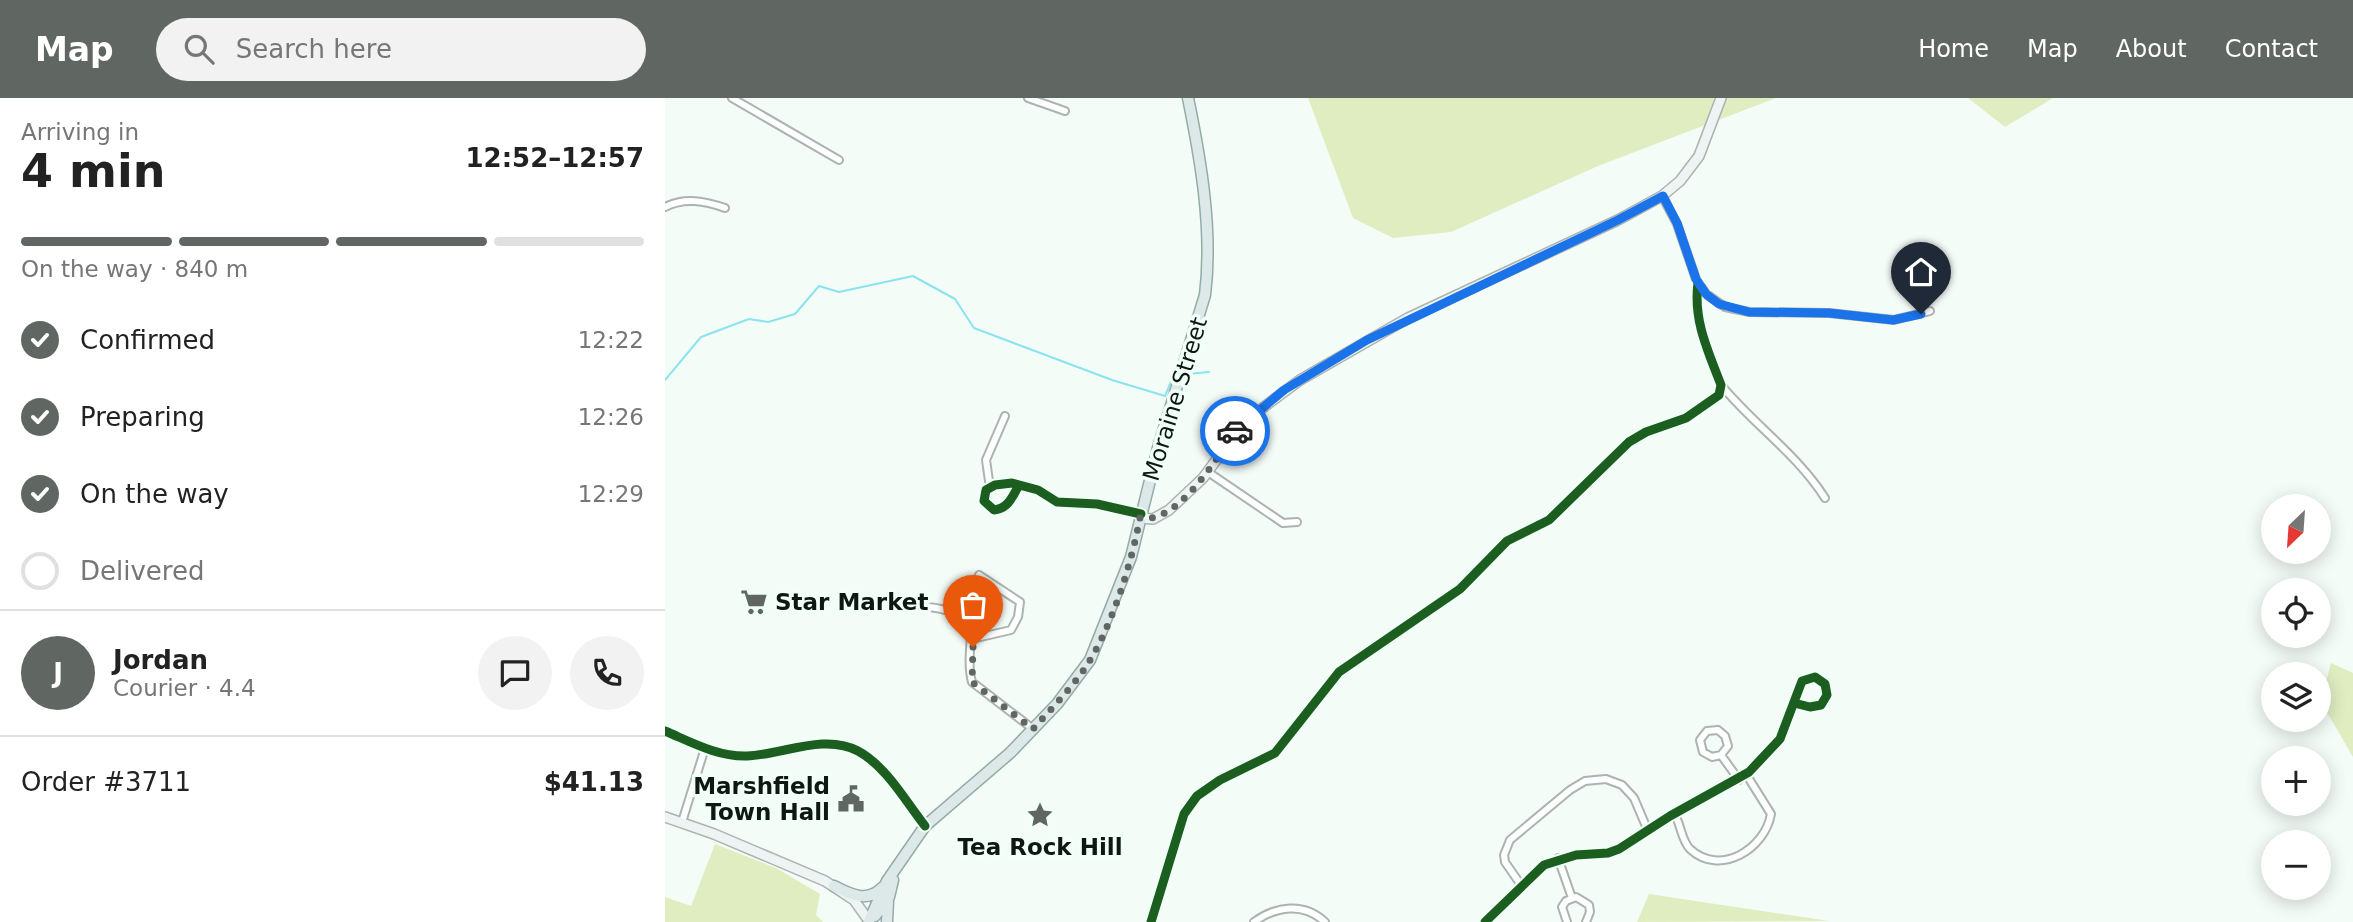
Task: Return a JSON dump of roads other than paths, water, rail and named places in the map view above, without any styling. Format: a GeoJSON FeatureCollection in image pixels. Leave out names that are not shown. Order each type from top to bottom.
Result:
{"type":"FeatureCollection","features":[{"type":"Feature","properties":{"kind":"main road","name":"Moraine Street"},"geometry":{"type":"LineString","coordinates":[[870,921],[887,881],[925,826],[982,779],[1033,729],[1074,683],[1097,645],[1131,557],[1158,447],[1202,308],[1207,275],[1200,164],[1188,98]]}},
{"type":"Feature","properties":{"kind":"main road"},"geometry":{"type":"LineString","coordinates":[[1141,516],[1153,519],[1162,515],[1208,472],[1245,421],[1300,380],[1408,318],[1618,220],[1663,196],[1680,181],[1699,156],[1721,98]]}},
{"type":"Feature","properties":{"kind":"main road"},"geometry":{"type":"LineString","coordinates":[[665,817],[864,897],[874,895],[887,881]]}},
{"type":"Feature","properties":{"kind":"main road","name":"Moraine Street"},"geometry":{"type":"LineString","coordinates":[[870,921],[889,897],[897,867]]}},
{"type":"Feature","properties":{"kind":"main road"},"geometry":{"type":"LineString","coordinates":[[834,886],[854,900],[870,921]]}},
{"type":"Feature","properties":{"kind":"main road"},"geometry":{"type":"LineString","coordinates":[[887,922],[889,897]]}},
{"type":"Feature","properties":{"kind":"street"},"geometry":{"type":"LineString","coordinates":[[732,98],[839,160]]}},
{"type":"Feature","properties":{"kind":"street"},"geometry":{"type":"LineString","coordinates":[[1028,98],[1065,111]]}},
{"type":"Feature","properties":{"kind":"street"},"geometry":{"type":"LineString","coordinates":[[1663,196],[1677,223],[1698,283],[1699,329],[1721,385],[1743,412],[1780,441],[1825,498]]}},
{"type":"Feature","properties":{"kind":"street"},"geometry":{"type":"LineString","coordinates":[[665,207],[685,201],[706,202],[725,208]]}},
{"type":"Feature","properties":{"kind":"street"},"geometry":{"type":"LineString","coordinates":[[1698,283],[1713,301],[1741,311],[1829,313],[1893,320],[1930,311]]}},
{"type":"Feature","properties":{"kind":"street"},"geometry":{"type":"LineString","coordinates":[[1151,922],[1184,814],[1197,796],[1220,780],[1275,753],[1285,744],[1324,687],[1339,672],[1459,589],[1507,541],[1549,520],[1629,442],[1646,432],[1686,418],[1711,403],[1720,395],[1721,385]]}},
{"type":"Feature","properties":{"kind":"street"},"geometry":{"type":"LineString","coordinates":[[990,488],[986,460],[1005,416]]}},
{"type":"Feature","properties":{"kind":"street"},"geometry":{"type":"LineString","coordinates":[[1208,472],[1283,523],[1297,522]]}},
{"type":"Feature","properties":{"kind":"street"},"geometry":{"type":"LineString","coordinates":[[1019,485],[1006,507],[1000,510],[994,510],[984,501],[983,494],[1003,483],[1019,485],[1038,490],[1057,502],[1097,505],[1141,516]]}},
{"type":"Feature","properties":{"kind":"street"},"geometry":{"type":"LineString","coordinates":[[972,639],[1011,630],[1018,617],[1020,602],[979,575]]}},
{"type":"Feature","properties":{"kind":"street"},"geometry":{"type":"LineString","coordinates":[[929,607],[953,610],[959,615],[972,639],[972,682],[1033,729]]}},
{"type":"Feature","properties":{"kind":"street"},"geometry":{"type":"LineString","coordinates":[[1485,922],[1535,871],[1558,858],[1608,853],[1632,844],[1674,813],[1738,780],[1780,739],[1802,681],[1815,677],[1825,684],[1827,695],[1821,705],[1810,707],[1794,703]]}},
{"type":"Feature","properties":{"kind":"street"},"geometry":{"type":"LineString","coordinates":[[1718,730],[1725,736],[1728,746],[1721,755],[1712,757],[1703,752],[1700,740],[1707,731],[1718,730]]}},
{"type":"Feature","properties":{"kind":"street"},"geometry":{"type":"LineString","coordinates":[[665,731],[705,748],[747,756],[811,746],[850,747],[880,770],[925,826]]}},
{"type":"Feature","properties":{"kind":"street"},"geometry":{"type":"LineString","coordinates":[[682,822],[705,748]]}},
{"type":"Feature","properties":{"kind":"street"},"geometry":{"type":"LineString","coordinates":[[1721,755],[1738,780]]}},
{"type":"Feature","properties":{"kind":"street"},"geometry":{"type":"LineString","coordinates":[[1674,813],[1682,825],[1685,843],[1698,855],[1715,860],[1738,856],[1762,838],[1771,814],[1746,774]]}},
{"type":"Feature","properties":{"kind":"street"},"geometry":{"type":"LineString","coordinates":[[1521,885],[1505,862],[1504,855],[1510,840],[1570,790],[1585,781],[1607,779],[1622,785],[1634,798],[1648,831]]}},
{"type":"Feature","properties":{"kind":"street"},"geometry":{"type":"LineString","coordinates":[[1558,858],[1572,898]]}},
{"type":"Feature","properties":{"kind":"street"},"geometry":{"type":"LineString","coordinates":[[1567,922],[1562,907],[1572,898],[1584,899],[1589,905],[1590,912],[1586,922]]}},
{"type":"Feature","properties":{"kind":"street"},"geometry":{"type":"LineString","coordinates":[[1254,922],[1272,912],[1290,908],[1313,913],[1325,922]]}},
{"type":"Feature","properties":{"kind":"waterway"},"geometry":{"type":"LineString","coordinates":[[665,380],[701,337],[749,319],[768,322],[795,314],[819,286],[839,292],[913,276],[955,299],[974,328],[1112,380],[1165,396],[1175,372]]}},
{"type":"Feature","properties":{"kind":"waterway"},"geometry":{"type":"LineString","coordinates":[[1187,374],[1209,372]]}},
{"type":"Feature","properties":{"kind":"place","name":"Star Market"},"geometry":{"type":"Point","coordinates":[754,602]}},
{"type":"Feature","properties":{"kind":"place","name":"Marshfield Town Hall"},"geometry":{"type":"Point","coordinates":[851,799]}},
{"type":"Feature","properties":{"kind":"place","name":"Tea Rock Hill"},"geometry":{"type":"Point","coordinates":[1040,815]}}]}
